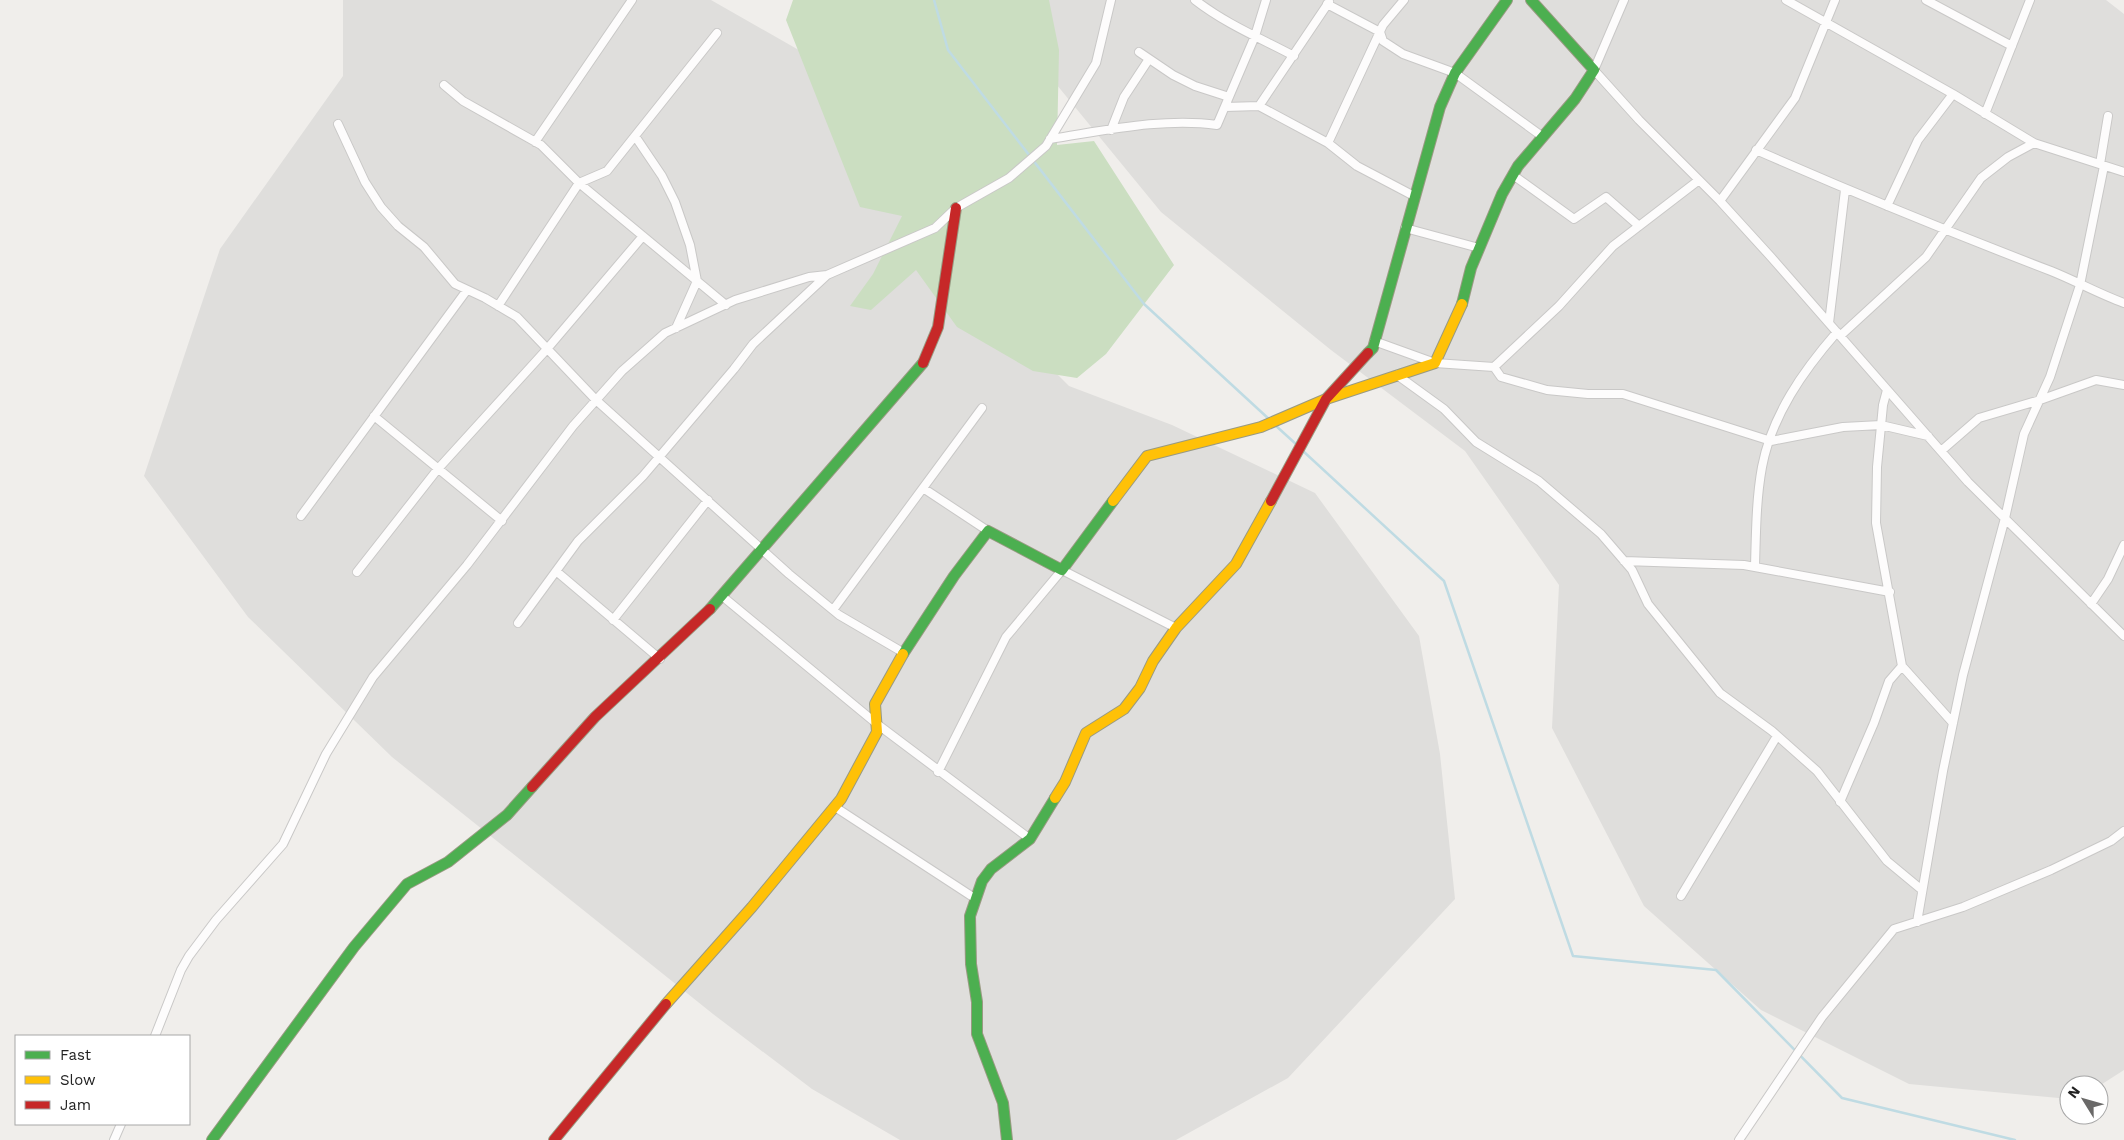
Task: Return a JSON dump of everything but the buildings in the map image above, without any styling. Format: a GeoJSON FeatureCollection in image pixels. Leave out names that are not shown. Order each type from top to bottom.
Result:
{"type":"FeatureCollection","features":[{"type":"Feature","properties":{"kind":"street"},"geometry":{"type":"LineString","coordinates":[[535,142],[632,0]]}},
{"type":"Feature","properties":{"kind":"street"},"geometry":{"type":"LineString","coordinates":[[156,1035],[181,970],[189,956],[216,920],[283,844],[326,754],[373,677],[502,521],[573,426],[622,371],[666,333],[676,328],[726,305],[809,277],[827,275],[935,228],[956,208],[1009,178],[1046,146],[1096,63],[1112,0]]}},
{"type":"Feature","properties":{"kind":"street"},"geometry":{"type":"LineString","coordinates":[[1195,0],[1214,15],[1294,56]]}},
{"type":"Feature","properties":{"kind":"street"},"geometry":{"type":"LineString","coordinates":[[1050,139],[1111,130],[1198,122],[1217,125],[1255,36],[1266,0]]}},
{"type":"Feature","properties":{"kind":"street"},"geometry":{"type":"LineString","coordinates":[[1328,142],[1380,32],[1394,10],[1404,0]]}},
{"type":"Feature","properties":{"kind":"street"},"geometry":{"type":"LineString","coordinates":[[1007,1140],[1003,1103],[977,1034],[977,1002],[971,964],[970,916],[982,881],[991,869],[1030,839],[1065,782],[1086,734],[1124,709],[1140,688],[1153,661],[1176,628],[1236,564],[1326,399],[1373,348],[1440,107],[1454,73],[1507,0]]}},
{"type":"Feature","properties":{"kind":"street"},"geometry":{"type":"LineString","coordinates":[[1531,0],[1639,120],[1720,201],[1968,482],[2124,636]]}},
{"type":"Feature","properties":{"kind":"street"},"geometry":{"type":"LineString","coordinates":[[938,772],[1006,637],[1062,570],[1146,456],[1177,450],[1260,427],[1326,399],[1435,363],[1463,302],[1471,268],[1502,194],[1513,175],[1576,99],[1594,70],[1624,0]]}},
{"type":"Feature","properties":{"kind":"street"},"geometry":{"type":"LineString","coordinates":[[1786,0],[1953,94],[2034,143],[2124,172]]}},
{"type":"Feature","properties":{"kind":"street"},"geometry":{"type":"LineString","coordinates":[[1720,201],[1795,98],[1836,0]]}},
{"type":"Feature","properties":{"kind":"street"},"geometry":{"type":"LineString","coordinates":[[1926,0],[2012,46]]}},
{"type":"Feature","properties":{"kind":"street"},"geometry":{"type":"LineString","coordinates":[[1985,114],[2030,0]]}},
{"type":"Feature","properties":{"kind":"street"},"geometry":{"type":"LineString","coordinates":[[1259,106],[1294,56],[1328,2],[1380,32],[1383,41],[1403,54],[1454,73],[1543,137]]}},
{"type":"Feature","properties":{"kind":"street"},"geometry":{"type":"LineString","coordinates":[[498,306],[579,183],[607,171],[717,32]]}},
{"type":"Feature","properties":{"kind":"street"},"geometry":{"type":"LineString","coordinates":[[1139,52],[1173,75],[1195,86],[1229,97]]}},
{"type":"Feature","properties":{"kind":"street"},"geometry":{"type":"LineString","coordinates":[[1111,130],[1124,97],[1149,58]]}},
{"type":"Feature","properties":{"kind":"street"},"geometry":{"type":"LineString","coordinates":[[444,85],[463,101],[541,145],[579,183],[726,305]]}},
{"type":"Feature","properties":{"kind":"street"},"geometry":{"type":"LineString","coordinates":[[1887,206],[1918,140],[1953,94]]}},
{"type":"Feature","properties":{"kind":"street"},"geometry":{"type":"LineString","coordinates":[[1225,106],[1259,106],[1328,142],[1357,166],[1414,196]]}},
{"type":"Feature","properties":{"kind":"street"},"geometry":{"type":"LineString","coordinates":[[1917,922],[1943,772],[1963,675],[2005,518],[2024,434],[2050,377],[2080,285],[2102,165],[2108,116]]}},
{"type":"Feature","properties":{"kind":"street"},"geometry":{"type":"LineString","coordinates":[[338,124],[365,182],[381,207],[398,226],[424,247],[455,284],[517,317],[596,400],[763,550],[833,610],[904,653]]}},
{"type":"Feature","properties":{"kind":"street"},"geometry":{"type":"LineString","coordinates":[[636,136],[662,176],[675,202],[690,245],[697,280],[676,328]]}},
{"type":"Feature","properties":{"kind":"street"},"geometry":{"type":"LineString","coordinates":[[1755,566],[1756,513],[1762,466],[1790,393],[1811,361],[1926,257],[1981,178],[2008,157],[2034,143]]}},
{"type":"Feature","properties":{"kind":"street"},"geometry":{"type":"LineString","coordinates":[[1756,150],[1845,190],[2053,272],[2124,303]]}},
{"type":"Feature","properties":{"kind":"street"},"geometry":{"type":"LineString","coordinates":[[1513,175],[1574,219],[1606,196],[1639,226]]}},
{"type":"Feature","properties":{"kind":"street"},"geometry":{"type":"LineString","coordinates":[[1374,342],[1435,363],[1494,367],[1559,306],[1613,246],[1699,180]]}},
{"type":"Feature","properties":{"kind":"street"},"geometry":{"type":"LineString","coordinates":[[1829,323],[1845,190]]}},
{"type":"Feature","properties":{"kind":"street"},"geometry":{"type":"LineString","coordinates":[[212,1140],[354,947],[407,884],[448,862],[507,815],[594,717],[701,620],[922,366],[938,327],[956,208]]}},
{"type":"Feature","properties":{"kind":"street"},"geometry":{"type":"LineString","coordinates":[[1405,228],[1479,248]]}},
{"type":"Feature","properties":{"kind":"street"},"geometry":{"type":"LineString","coordinates":[[357,572],[439,469],[547,349],[643,236]]}},
{"type":"Feature","properties":{"kind":"street"},"geometry":{"type":"LineString","coordinates":[[518,623],[578,541],[643,476],[753,344],[827,275]]}},
{"type":"Feature","properties":{"kind":"street"},"geometry":{"type":"LineString","coordinates":[[301,516],[467,290]]}},
{"type":"Feature","properties":{"kind":"street"},"geometry":{"type":"LineString","coordinates":[[1494,367],[1501,377],[1547,390],[1588,394],[1623,394],[1771,441],[1843,427],[1881,425],[1928,436]]}},
{"type":"Feature","properties":{"kind":"street"},"geometry":{"type":"LineString","coordinates":[[1397,375],[1444,409],[1476,442],[1539,481],[1601,534],[1632,570],[1648,604],[1720,693],[1777,736],[1817,772],[1887,861],[1922,890]]}},
{"type":"Feature","properties":{"kind":"street"},"geometry":{"type":"LineString","coordinates":[[1941,451],[1979,418],[2040,400],[2096,380],[2124,385]]}},
{"type":"Feature","properties":{"kind":"street"},"geometry":{"type":"LineString","coordinates":[[1887,390],[1883,405],[1877,467],[1876,523],[1902,666],[1953,724]]}},
{"type":"Feature","properties":{"kind":"street"},"geometry":{"type":"LineString","coordinates":[[833,610],[982,408]]}},
{"type":"Feature","properties":{"kind":"street"},"geometry":{"type":"LineString","coordinates":[[374,416],[502,521]]}},
{"type":"Feature","properties":{"kind":"street"},"geometry":{"type":"LineString","coordinates":[[923,488],[988,531],[1176,628]]}},
{"type":"Feature","properties":{"kind":"street"},"geometry":{"type":"LineString","coordinates":[[613,620],[708,500]]}},
{"type":"Feature","properties":{"kind":"street"},"geometry":{"type":"LineString","coordinates":[[554,1140],[641,1033],[758,900],[835,807],[877,732],[875,704],[904,653],[954,576],[988,531]]}},
{"type":"Feature","properties":{"kind":"street"},"geometry":{"type":"LineString","coordinates":[[2091,604],[2108,579],[2124,546]]}},
{"type":"Feature","properties":{"kind":"street"},"geometry":{"type":"LineString","coordinates":[[1624,561],[1744,564],[1890,592]]}},
{"type":"Feature","properties":{"kind":"street"},"geometry":{"type":"LineString","coordinates":[[556,572],[660,659]]}},
{"type":"Feature","properties":{"kind":"street"},"geometry":{"type":"LineString","coordinates":[[722,596],[876,724],[1030,839]]}},
{"type":"Feature","properties":{"kind":"street"},"geometry":{"type":"LineString","coordinates":[[1840,802],[1874,723],[1889,680],[1902,666]]}},
{"type":"Feature","properties":{"kind":"street"},"geometry":{"type":"LineString","coordinates":[[1681,896],[1777,736]]}},
{"type":"Feature","properties":{"kind":"street"},"geometry":{"type":"LineString","coordinates":[[835,807],[976,899]]}},
{"type":"Feature","properties":{"kind":"street"},"geometry":{"type":"LineString","coordinates":[[1739,1140],[1822,1017],[1894,929],[1963,907],[2051,870],[2111,841],[2124,831]]}},
{"type":"Feature","properties":{"kind":"street"},"geometry":{"type":"LineString","coordinates":[[114,1140],[121,1125]]}},
{"type":"Feature","properties":{"kind":"shaded area"},"geometry":{"type":"Polygon","coordinates":[[[343,0],[711,0],[804,53],[944,261],[1069,386],[1172,425],[1315,493],[1419,636],[1440,754],[1455,899],[1288,1078],[1176,1140],[900,1140],[812,1089],[713,1014],[392,757],[248,617],[144,476],[220,249],[343,76],[343,0]]]}},
{"type":"Feature","properties":{"kind":"shaded area"},"geometry":{"type":"Polygon","coordinates":[[[1042,0],[2106,0],[2124,14],[2124,1070],[2109,1080],[2109,1075],[2059,1075],[2059,1098],[1909,1084],[1761,1010],[1644,906],[1552,728],[1559,585],[1465,451],[1331,350],[1161,212],[1043,68],[1042,0]]]}},
{"type":"Feature","properties":{"kind":"green space"},"geometry":{"type":"Polygon","coordinates":[[[793,0],[1049,0],[1059,50],[1057,145],[1094,141],[1174,265],[1106,354],[1077,378],[1033,371],[957,327],[916,270],[871,310],[850,306],[873,274],[902,216],[860,207],[786,20],[793,0]]]}},
{"type":"Feature","properties":{"kind":"waterway"},"geometry":{"type":"LineString","coordinates":[[934,0],[948,50],[1144,304],[1270,420]]}},
{"type":"Feature","properties":{"kind":"waterway"},"geometry":{"type":"LineString","coordinates":[[1275,425],[1297,445]]}},
{"type":"Feature","properties":{"kind":"waterway"},"geometry":{"type":"LineString","coordinates":[[1303,451],[1444,581],[1573,956],[1716,970],[1842,1098],[2015,1140]]}},
{"type":"Feature","properties":{"kind":"traffic: fast"},"geometry":{"type":"LineString","coordinates":[[1368,353],[1373,348],[1440,107],[1455,73],[1507,0]]}},
{"type":"Feature","properties":{"kind":"traffic: fast"},"geometry":{"type":"LineString","coordinates":[[1462,304],[1471,268],[1502,194],[1518,166],[1575,99],[1594,70],[1531,0]]}},
{"type":"Feature","properties":{"kind":"traffic: fast"},"geometry":{"type":"LineString","coordinates":[[710,609],[923,363]]}},
{"type":"Feature","properties":{"kind":"traffic: fast"},"geometry":{"type":"LineString","coordinates":[[903,654],[954,576],[988,531],[1062,570],[1113,501]]}},
{"type":"Feature","properties":{"kind":"traffic: fast"},"geometry":{"type":"LineString","coordinates":[[212,1140],[354,947],[407,884],[448,862],[507,815],[532,787]]}},
{"type":"Feature","properties":{"kind":"traffic: fast"},"geometry":{"type":"LineString","coordinates":[[1007,1140],[1003,1103],[977,1034],[977,1002],[971,964],[970,916],[982,881],[991,869],[1030,839],[1055,798]]}},
{"type":"Feature","properties":{"kind":"traffic: slow"},"geometry":{"type":"LineString","coordinates":[[1113,501],[1147,456],[1261,427],[1326,399],[1435,363],[1462,304]]}},
{"type":"Feature","properties":{"kind":"traffic: slow"},"geometry":{"type":"LineString","coordinates":[[1055,798],[1065,782],[1086,733],[1124,709],[1140,688],[1153,661],[1176,628],[1236,564],[1271,501]]}},
{"type":"Feature","properties":{"kind":"traffic: slow"},"geometry":{"type":"LineString","coordinates":[[666,1004],[752,907],[841,799],[877,732],[875,704],[903,654]]}},
{"type":"Feature","properties":{"kind":"traffic: jam"},"geometry":{"type":"LineString","coordinates":[[923,363],[938,327],[956,208]]}},
{"type":"Feature","properties":{"kind":"traffic: jam"},"geometry":{"type":"LineString","coordinates":[[1271,501],[1326,399],[1368,353]]}},
{"type":"Feature","properties":{"kind":"traffic: jam"},"geometry":{"type":"LineString","coordinates":[[532,787],[595,717],[710,609]]}},
{"type":"Feature","properties":{"kind":"traffic: jam"},"geometry":{"type":"LineString","coordinates":[[554,1140],[666,1004]]}}]}
